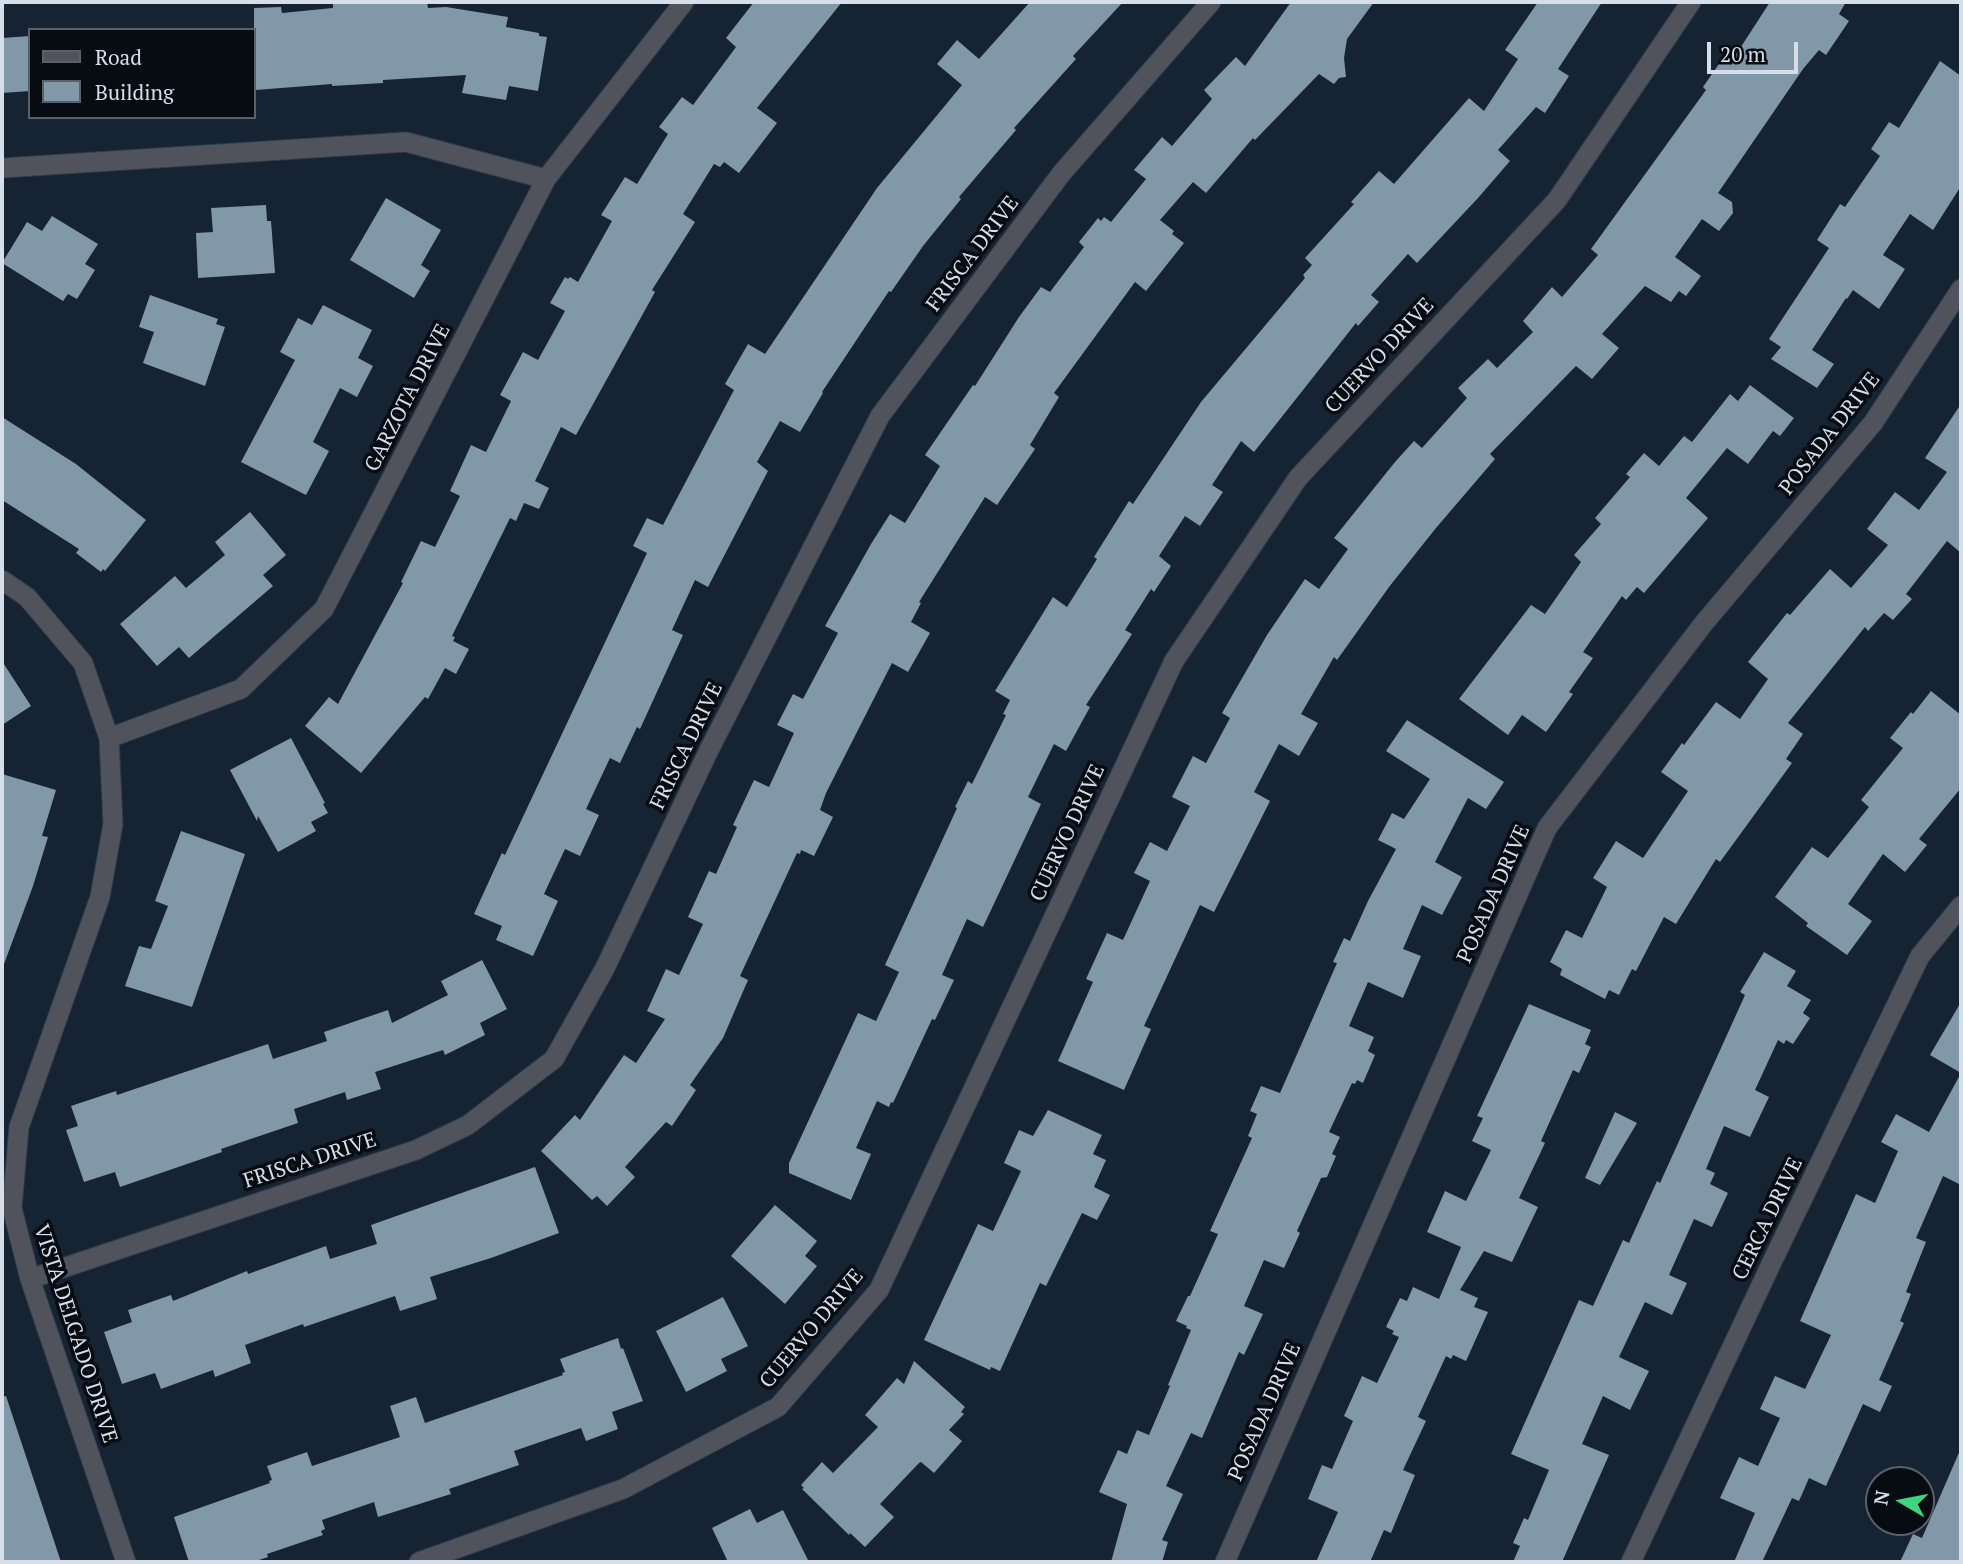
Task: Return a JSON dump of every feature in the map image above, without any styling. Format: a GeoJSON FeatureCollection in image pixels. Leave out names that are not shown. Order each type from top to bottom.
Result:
{"type":"FeatureCollection","features":[{"type":"Feature","properties":{"kind":"street","name":"GARZOTA DRIVE"},"geometry":{"type":"LineString","coordinates":[[109,738],[241,689],[324,609],[545,179],[684,2]]}},
{"type":"Feature","properties":{"kind":"street","name":"FRISCA DRIVE"},"geometry":{"type":"LineString","coordinates":[[30,1279],[416,1150],[468,1125],[554,1059],[605,968],[709,750],[880,416],[1061,174],[1211,2]]}},
{"type":"Feature","properties":{"kind":"street","name":"CUERVO DRIVE"},"geometry":{"type":"LineString","coordinates":[[419,1562],[622,1489],[778,1407],[879,1290],[1174,661],[1298,478],[1557,200],[1691,2]]}},
{"type":"Feature","properties":{"kind":"street"},"geometry":{"type":"LineString","coordinates":[[2,168],[407,142],[545,179]]}},
{"type":"Feature","properties":{"kind":"street","name":"POSADA DRIVE"},"geometry":{"type":"LineString","coordinates":[[1225,1562],[1548,828],[1704,623],[1873,423],[1961,289]]}},
{"type":"Feature","properties":{"kind":"street","name":"VISTA DELGADO DRIVE"},"geometry":{"type":"LineString","coordinates":[[2,580],[27,597],[83,663],[109,738],[113,824],[100,897],[19,1127],[12,1208],[30,1279],[126,1562]]}},
{"type":"Feature","properties":{"kind":"street","name":"CERCA DRIVE"},"geometry":{"type":"LineString","coordinates":[[1631,1562],[1766,1274],[1920,956],[1961,906]]}},
{"type":"Feature","properties":{"kind":"building"},"geometry":{"type":"Polygon","coordinates":[[[333,2],[427,2],[428,8],[446,7],[508,17],[506,27],[547,37],[538,91],[509,86],[506,100],[462,93],[466,75],[256,90],[254,8],[281,7],[282,13],[333,8],[333,2]]]}},
{"type":"Feature","properties":{"kind":"building"},"geometry":{"type":"Polygon","coordinates":[[[754,2],[842,2],[757,108],[777,123],[739,173],[724,162],[720,167],[714,164],[683,214],[695,222],[652,290],[655,292],[576,435],[561,427],[535,481],[549,488],[539,509],[524,503],[516,521],[510,518],[452,636],[455,637],[453,641],[469,649],[456,674],[445,668],[428,699],[425,697],[361,773],[305,726],[329,697],[338,704],[403,583],[401,582],[421,541],[435,547],[460,496],[450,491],[471,445],[486,452],[511,401],[500,395],[523,352],[538,360],[565,311],[550,303],[565,277],[578,282],[612,221],[601,215],[625,177],[637,184],[668,134],[659,127],[682,97],[693,105],[736,47],[726,38],[754,2]]]}},
{"type":"Feature","properties":{"kind":"building"},"geometry":{"type":"Polygon","coordinates":[[[1030,2],[1123,2],[1073,56],[1076,59],[1014,128],[1016,130],[959,197],[961,199],[891,292],[889,291],[822,392],[800,432],[780,421],[757,462],[768,471],[708,587],[695,580],[672,630],[683,635],[640,729],[637,727],[620,763],[610,758],[586,809],[599,815],[580,856],[565,849],[544,894],[558,901],[533,956],[496,940],[502,926],[474,914],[502,853],[505,855],[647,553],[633,546],[647,518],[663,525],[734,390],[725,384],[748,344],[765,354],[877,188],[962,85],[937,64],[957,40],[979,59],[1030,2]]]}},
{"type":"Feature","properties":{"kind":"building"},"geometry":{"type":"Polygon","coordinates":[[[1291,2],[1374,2],[1347,39],[1344,58],[1346,77],[1339,78],[1334,84],[1319,74],[1255,140],[1253,138],[1206,193],[1193,182],[1160,220],[1184,243],[1146,291],[1135,282],[1054,393],[1059,397],[1030,445],[1035,449],[997,505],[985,497],[919,602],[921,603],[911,622],[930,633],[908,672],[892,663],[826,793],[820,810],[833,817],[814,856],[801,850],[800,854],[797,853],[740,976],[748,980],[723,1038],[690,1085],[696,1090],[672,1126],[666,1122],[625,1167],[635,1177],[607,1206],[597,1196],[592,1200],[541,1151],[575,1115],[580,1120],[624,1055],[636,1063],[665,1019],[647,1011],[666,969],[679,975],[703,924],[688,917],[709,871],[716,874],[737,827],[733,825],[754,780],[769,787],[794,733],[777,725],[793,694],[803,699],[838,633],[825,626],[871,544],[890,514],[905,523],[940,466],[925,455],[1041,287],[1050,292],[1084,247],[1079,242],[1098,218],[1101,221],[1104,217],[1111,222],[1146,179],[1134,170],[1162,137],[1172,146],[1212,99],[1204,90],[1236,57],[1245,66],[1291,2]]]}},
{"type":"Feature","properties":{"kind":"building"},"geometry":{"type":"Polygon","coordinates":[[[1538,2],[1602,2],[1558,69],[1569,76],[1545,113],[1536,107],[1498,150],[1510,161],[1417,263],[1408,254],[1371,295],[1379,302],[1358,326],[1356,323],[1254,452],[1241,441],[1212,485],[1223,492],[1200,526],[1185,516],[1159,556],[1171,566],[1154,592],[1151,589],[1125,630],[1132,634],[1086,705],[1090,707],[1066,751],[1054,744],[1028,797],[1041,804],[983,927],[967,919],[942,975],[954,980],[935,1020],[932,1019],[893,1103],[891,1102],[889,1107],[877,1101],[856,1148],[871,1154],[851,1200],[789,1173],[789,1163],[858,1013],[876,1021],[899,972],[885,965],[957,808],[955,807],[968,781],[972,784],[1006,715],[1003,714],[1010,700],[995,691],[1053,597],[1067,607],[1129,501],[1133,504],[1201,402],[1305,278],[1303,275],[1312,265],[1305,258],[1354,204],[1351,202],[1379,171],[1394,184],[1469,98],[1484,111],[1518,59],[1505,50],[1538,2]]]}},
{"type":"Feature","properties":{"kind":"building"},"geometry":{"type":"Polygon","coordinates":[[[1770,2],[1846,2],[1839,14],[1849,21],[1826,55],[1819,50],[1803,69],[1718,193],[1732,202],[1733,213],[1719,231],[1702,219],[1675,257],[1701,276],[1686,296],[1679,291],[1671,302],[1645,286],[1602,334],[1619,348],[1592,379],[1576,366],[1490,454],[1495,459],[1389,587],[1337,660],[1334,657],[1301,714],[1318,723],[1299,756],[1279,744],[1254,792],[1270,801],[1214,912],[1200,905],[1144,1026],[1151,1029],[1124,1090],[1058,1061],[1093,982],[1086,979],[1107,933],[1123,940],[1150,881],[1134,873],[1150,842],[1167,851],[1190,806],[1172,797],[1193,756],[1206,763],[1230,718],[1222,713],[1267,635],[1305,579],[1319,589],[1348,549],[1334,538],[1395,462],[1414,441],[1422,448],[1467,398],[1458,388],[1488,359],[1497,368],[1533,332],[1523,321],[1552,287],[1562,297],[1598,255],[1591,249],[1706,90],[1703,87],[1730,48],[1737,53],[1770,2]]]}},
{"type":"Feature","properties":{"kind":"building"},"geometry":{"type":"Polygon","coordinates":[[[28,36],[28,91],[2,93],[2,38],[28,36]]]}},
{"type":"Feature","properties":{"kind":"building"},"geometry":{"type":"Polygon","coordinates":[[[1940,61],[1961,76],[1961,186],[1933,230],[1910,214],[1883,255],[1905,269],[1879,309],[1853,290],[1846,298],[1812,350],[1834,364],[1817,388],[1771,359],[1781,347],[1769,339],[1829,248],[1817,240],[1840,204],[1845,207],[1880,156],[1871,149],[1889,122],[1899,128],[1940,61]]]}},
{"type":"Feature","properties":{"kind":"building"},"geometry":{"type":"Polygon","coordinates":[[[386,198],[441,230],[421,265],[430,271],[414,298],[350,260],[386,198]]]}},
{"type":"Feature","properties":{"kind":"building"},"geometry":{"type":"Polygon","coordinates":[[[266,205],[267,221],[271,221],[275,273],[198,278],[196,233],[213,232],[211,208],[266,205]]]}},
{"type":"Feature","properties":{"kind":"building"},"geometry":{"type":"Polygon","coordinates":[[[52,216],[98,244],[85,264],[95,270],[77,299],[68,294],[63,301],[2,263],[27,222],[42,231],[52,216]]]}},
{"type":"Feature","properties":{"kind":"building"},"geometry":{"type":"Polygon","coordinates":[[[150,295],[218,319],[216,324],[225,327],[205,386],[143,363],[154,332],[139,327],[150,295]]]}},
{"type":"Feature","properties":{"kind":"building"},"geometry":{"type":"Polygon","coordinates":[[[323,305],[372,330],[358,358],[373,366],[357,397],[340,388],[313,442],[329,451],[306,495],[241,462],[295,360],[280,352],[298,318],[312,325],[323,305]]]}},
{"type":"Feature","properties":{"kind":"building"},"geometry":{"type":"Polygon","coordinates":[[[1750,385],[1794,418],[1780,436],[1773,431],[1748,464],[1727,448],[1686,498],[1708,518],[1644,593],[1637,587],[1626,600],[1622,596],[1583,652],[1593,658],[1569,692],[1573,694],[1546,732],[1522,715],[1508,735],[1459,699],[1531,605],[1545,614],[1581,562],[1574,555],[1601,524],[1595,518],[1630,477],[1626,474],[1644,453],[1659,466],[1684,436],[1692,442],[1730,394],[1738,401],[1750,385]]]}},
{"type":"Feature","properties":{"kind":"building"},"geometry":{"type":"Polygon","coordinates":[[[1961,404],[1961,553],[1947,541],[1906,594],[1912,599],[1893,620],[1884,613],[1868,631],[1865,627],[1788,723],[1803,734],[1786,759],[1792,763],[1720,862],[1716,859],[1676,924],[1664,917],[1636,971],[1632,969],[1619,995],[1609,990],[1605,999],[1560,975],[1562,969],[1550,962],[1566,930],[1582,938],[1607,887],[1593,878],[1616,841],[1643,858],[1688,791],[1661,772],[1716,702],[1740,719],[1768,679],[1748,662],[1787,613],[1790,615],[1830,569],[1851,588],[1888,545],[1867,529],[1895,492],[1919,510],[1947,472],[1925,458],[1961,404]]]}},
{"type":"Feature","properties":{"kind":"building"},"geometry":{"type":"Polygon","coordinates":[[[2,417],[76,464],[146,520],[105,571],[103,569],[101,572],[76,553],[79,549],[2,500],[2,417]]]}},
{"type":"Feature","properties":{"kind":"building"},"geometry":{"type":"Polygon","coordinates":[[[250,512],[286,555],[263,575],[273,586],[189,658],[179,647],[157,666],[120,624],[175,576],[186,588],[225,555],[215,542],[250,512]]]}},
{"type":"Feature","properties":{"kind":"building"},"geometry":{"type":"Polygon","coordinates":[[[2,661],[31,706],[2,725],[2,661]]]}},
{"type":"Feature","properties":{"kind":"building"},"geometry":{"type":"Polygon","coordinates":[[[1931,691],[1961,715],[1961,788],[1919,839],[1927,845],[1905,872],[1883,854],[1848,904],[1872,921],[1847,955],[1806,926],[1808,923],[1775,897],[1812,847],[1828,858],[1869,807],[1861,800],[1903,748],[1890,738],[1931,691]]]}},
{"type":"Feature","properties":{"kind":"building"},"geometry":{"type":"Polygon","coordinates":[[[1407,720],[1504,782],[1486,809],[1468,798],[1435,862],[1462,877],[1442,915],[1422,905],[1403,949],[1421,956],[1403,998],[1368,982],[1349,1026],[1374,1037],[1368,1051],[1375,1055],[1363,1083],[1357,1080],[1355,1084],[1352,1083],[1329,1132],[1340,1137],[1332,1154],[1336,1156],[1327,1177],[1321,1178],[1284,1268],[1264,1260],[1244,1306],[1263,1314],[1244,1355],[1239,1352],[1202,1438],[1191,1433],[1166,1486],[1183,1494],[1162,1540],[1168,1542],[1162,1562],[1111,1562],[1127,1504],[1099,1492],[1118,1450],[1127,1454],[1137,1430],[1149,1435],[1170,1386],[1168,1385],[1191,1330],[1176,1321],[1218,1234],[1210,1231],[1252,1138],[1248,1136],[1257,1114],[1250,1111],[1261,1086],[1280,1093],[1337,963],[1333,962],[1344,938],[1350,941],[1396,849],[1378,840],[1392,813],[1404,819],[1430,779],[1386,751],[1407,720]]]}},
{"type":"Feature","properties":{"kind":"building"},"geometry":{"type":"Polygon","coordinates":[[[291,738],[328,813],[311,822],[316,831],[278,852],[258,816],[257,821],[230,770],[291,738]]]}},
{"type":"Feature","properties":{"kind":"building"},"geometry":{"type":"Polygon","coordinates":[[[2,774],[56,790],[42,836],[48,837],[4,964],[2,963],[2,774]]]}},
{"type":"Feature","properties":{"kind":"building"},"geometry":{"type":"Polygon","coordinates":[[[181,831],[245,854],[192,1007],[125,986],[139,946],[151,949],[168,906],[155,901],[181,831]]]}},
{"type":"Feature","properties":{"kind":"building"},"geometry":{"type":"Polygon","coordinates":[[[1764,952],[1796,971],[1787,986],[1811,1000],[1803,1013],[1810,1018],[1793,1044],[1786,1040],[1784,1044],[1778,1040],[1755,1090],[1769,1097],[1750,1137],[1724,1126],[1706,1169],[1715,1173],[1710,1184],[1728,1193],[1712,1227],[1694,1219],[1669,1275],[1687,1283],[1672,1315],[1645,1302],[1619,1357],[1649,1371],[1630,1410],[1603,1396],[1582,1444],[1609,1455],[1562,1562],[1513,1562],[1520,1546],[1513,1543],[1524,1518],[1528,1520],[1549,1470],[1511,1454],[1579,1300],[1593,1306],[1623,1240],[1629,1243],[1657,1181],[1660,1183],[1745,995],[1740,992],[1764,952]]]}},
{"type":"Feature","properties":{"kind":"building"},"geometry":{"type":"Polygon","coordinates":[[[482,960],[507,1009],[480,1023],[485,1035],[445,1055],[443,1050],[375,1072],[381,1089],[347,1100],[345,1092],[294,1109],[298,1123],[221,1149],[222,1152],[120,1187],[115,1172],[84,1182],[66,1130],[78,1126],[71,1106],[116,1091],[117,1095],[268,1044],[273,1059],[327,1041],[324,1032],[388,1010],[392,1023],[448,995],[441,981],[482,960]]]}},
{"type":"Feature","properties":{"kind":"building"},"geometry":{"type":"Polygon","coordinates":[[[1961,1002],[1961,1073],[1930,1055],[1961,1002]]]}},
{"type":"Feature","properties":{"kind":"building"},"geometry":{"type":"Polygon","coordinates":[[[1529,1004],[1591,1030],[1585,1044],[1591,1047],[1579,1073],[1573,1070],[1541,1141],[1545,1143],[1519,1198],[1538,1207],[1512,1262],[1484,1251],[1460,1290],[1478,1298],[1474,1307],[1488,1312],[1466,1361],[1453,1355],[1451,1359],[1446,1356],[1418,1417],[1426,1421],[1403,1470],[1415,1475],[1391,1533],[1384,1530],[1370,1562],[1316,1562],[1338,1512],[1308,1499],[1322,1465],[1332,1469],[1353,1421],[1344,1416],[1362,1376],[1377,1383],[1399,1337],[1386,1327],[1400,1298],[1407,1301],[1413,1287],[1439,1299],[1461,1247],[1427,1232],[1445,1191],[1466,1201],[1491,1150],[1472,1141],[1483,1118],[1477,1116],[1529,1004]]]}},
{"type":"Feature","properties":{"kind":"building"},"geometry":{"type":"Polygon","coordinates":[[[1961,1073],[1961,1185],[1943,1176],[1916,1238],[1926,1242],[1906,1292],[1911,1294],[1900,1321],[1904,1323],[1879,1380],[1892,1386],[1880,1412],[1863,1404],[1826,1486],[1809,1478],[1799,1501],[1792,1498],[1762,1562],[1734,1562],[1755,1513],[1720,1498],[1739,1457],[1758,1466],[1780,1418],[1760,1409],[1775,1376],[1805,1389],[1831,1335],[1800,1321],[1856,1194],[1875,1203],[1898,1151],[1881,1142],[1896,1114],[1929,1132],[1961,1073]]]}},
{"type":"Feature","properties":{"kind":"building"},"geometry":{"type":"Polygon","coordinates":[[[1048,1110],[1102,1135],[1093,1154],[1106,1160],[1094,1187],[1110,1195],[1097,1220],[1082,1213],[1046,1286],[1040,1283],[1000,1371],[991,1367],[990,1370],[924,1340],[978,1224],[993,1231],[1021,1171],[1004,1163],[1019,1130],[1033,1136],[1048,1110]]]}},
{"type":"Feature","properties":{"kind":"building"},"geometry":{"type":"Polygon","coordinates":[[[1615,1112],[1637,1123],[1600,1185],[1585,1178],[1615,1112]]]}},
{"type":"Feature","properties":{"kind":"building"},"geometry":{"type":"Polygon","coordinates":[[[535,1167],[559,1233],[430,1277],[437,1299],[400,1311],[395,1296],[304,1327],[303,1324],[245,1345],[251,1363],[215,1377],[213,1370],[161,1389],[155,1373],[122,1384],[104,1332],[132,1322],[128,1310],[171,1295],[173,1301],[247,1271],[248,1274],[326,1246],[330,1259],[377,1244],[371,1225],[535,1167]]]}},
{"type":"Feature","properties":{"kind":"building"},"geometry":{"type":"Polygon","coordinates":[[[775,1205],[817,1241],[805,1256],[817,1266],[785,1304],[731,1256],[775,1205]]]}},
{"type":"Feature","properties":{"kind":"building"},"geometry":{"type":"Polygon","coordinates":[[[723,1297],[748,1346],[721,1359],[727,1371],[686,1392],[656,1331],[723,1297]]]}},
{"type":"Feature","properties":{"kind":"building"},"geometry":{"type":"Polygon","coordinates":[[[618,1338],[643,1401],[612,1412],[618,1429],[586,1441],[581,1428],[514,1451],[519,1465],[449,1489],[451,1494],[378,1517],[374,1502],[322,1520],[325,1529],[321,1531],[323,1535],[267,1554],[268,1557],[253,1562],[189,1562],[174,1517],[270,1483],[272,1480],[267,1466],[307,1452],[312,1466],[400,1437],[390,1406],[416,1397],[425,1423],[563,1375],[565,1372],[560,1359],[618,1338]]]}},
{"type":"Feature","properties":{"kind":"building"},"geometry":{"type":"Polygon","coordinates":[[[914,1361],[965,1407],[961,1412],[964,1414],[949,1430],[962,1441],[934,1473],[919,1463],[880,1504],[894,1517],[865,1547],[850,1533],[849,1535],[801,1485],[822,1462],[833,1473],[878,1427],[865,1415],[897,1378],[904,1384],[914,1361]]]}},
{"type":"Feature","properties":{"kind":"building"},"geometry":{"type":"Polygon","coordinates":[[[6,1396],[61,1562],[2,1562],[2,1397],[6,1396]]]}},
{"type":"Feature","properties":{"kind":"building"},"geometry":{"type":"Polygon","coordinates":[[[1961,1448],[1961,1562],[1900,1562],[1912,1536],[1935,1536],[1935,1508],[1961,1448]]]}},
{"type":"Feature","properties":{"kind":"building"},"geometry":{"type":"Polygon","coordinates":[[[750,1509],[757,1523],[783,1510],[809,1562],[728,1562],[712,1528],[750,1509]]]}}]}
